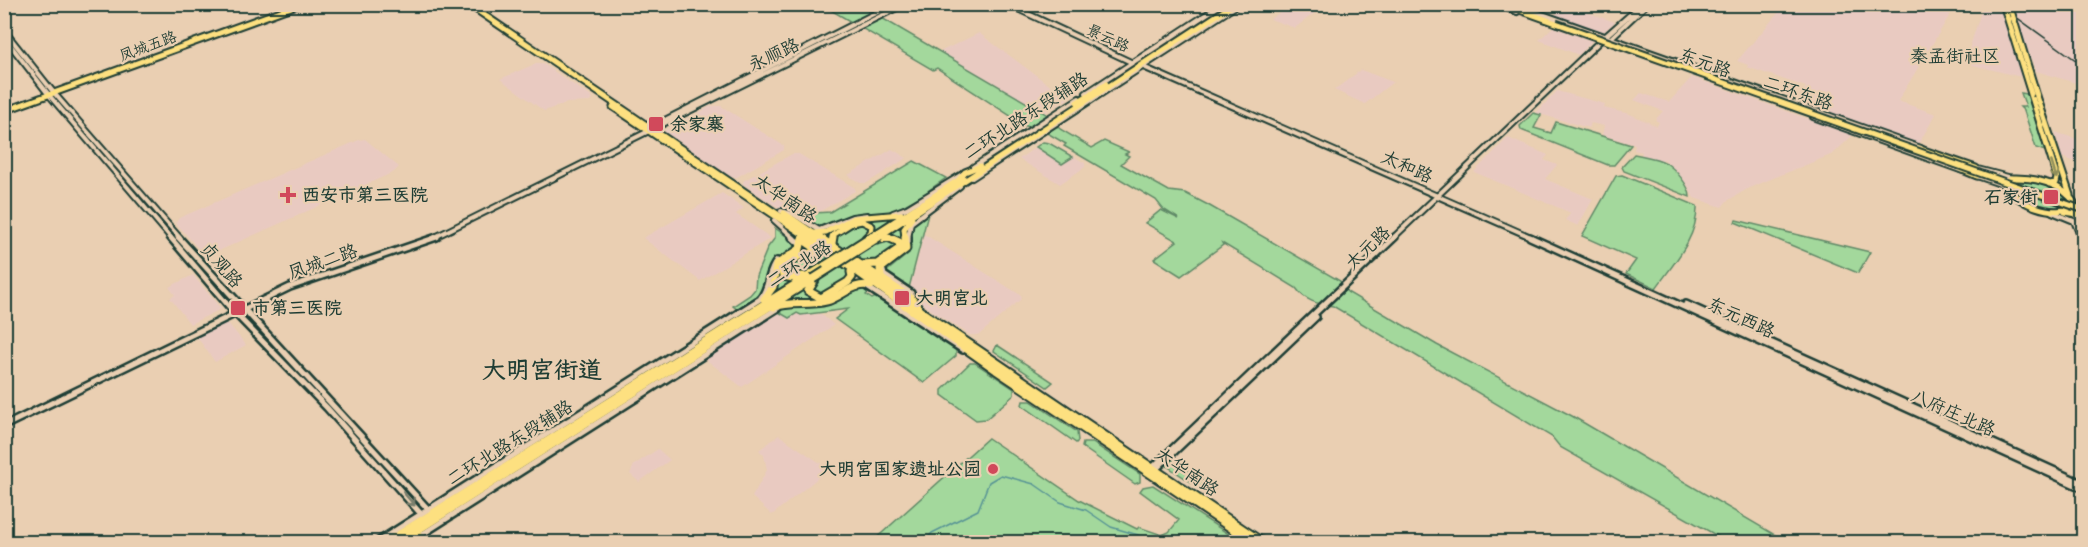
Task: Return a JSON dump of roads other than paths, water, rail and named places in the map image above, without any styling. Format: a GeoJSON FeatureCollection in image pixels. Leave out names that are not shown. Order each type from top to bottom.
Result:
{"type":"FeatureCollection","features":[{"type":"Feature","properties":{"kind":"main road","name":"凤城五路"},"geometry":{"type":"LineString","coordinates":[[4,110],[295,4]]}},
{"type":"Feature","properties":{"kind":"main road","name":"凤城五路"},"geometry":{"type":"LineString","coordinates":[[51,93],[300,4]]}},
{"type":"Feature","properties":{"kind":"main road","name":"太华南路"},"geometry":{"type":"LineString","coordinates":[[460,4],[769,210],[1152,471],[1252,543]]}},
{"type":"Feature","properties":{"kind":"main road","name":"太华南路"},"geometry":{"type":"LineString","coordinates":[[468,4],[649,129]]}},
{"type":"Feature","properties":{"kind":"main road","name":"永顺路"},"geometry":{"type":"LineString","coordinates":[[649,129],[893,4]]}},
{"type":"Feature","properties":{"kind":"main road","name":"永顺路"},"geometry":{"type":"LineString","coordinates":[[649,129],[905,4]]}},
{"type":"Feature","properties":{"kind":"main road","name":"景云路"},"geometry":{"type":"LineString","coordinates":[[1009,4],[1134,62]]}},
{"type":"Feature","properties":{"kind":"main road","name":"二环北路"},"geometry":{"type":"LineString","coordinates":[[400,543],[828,266],[916,210],[970,180],[1234,4]]}},
{"type":"Feature","properties":{"kind":"main road","name":"二环北路东段辅路"},"geometry":{"type":"LineString","coordinates":[[912,299],[911,293],[882,273],[908,249],[908,231],[911,223],[970,180],[1239,4]]}},
{"type":"Feature","properties":{"kind":"main road","name":"东元路"},"geometry":{"type":"LineString","coordinates":[[1497,4],[1976,168],[2012,178]]}},
{"type":"Feature","properties":{"kind":"main road","name":"二环东路"},"geometry":{"type":"LineString","coordinates":[[1503,4],[1516,6],[1557,23],[2084,207]]}},
{"type":"Feature","properties":{"kind":"main road"},"geometry":{"type":"LineString","coordinates":[[1508,4],[1557,23]]}},
{"type":"Feature","properties":{"kind":"main road"},"geometry":{"type":"LineString","coordinates":[[1605,40],[1641,4]]}},
{"type":"Feature","properties":{"kind":"main road"},"geometry":{"type":"LineString","coordinates":[[1605,40],[1647,4]]}},
{"type":"Feature","properties":{"kind":"main road"},"geometry":{"type":"LineString","coordinates":[[2003,4],[2084,235]]}},
{"type":"Feature","properties":{"kind":"main road"},"geometry":{"type":"LineString","coordinates":[[2008,4],[2057,179],[2055,183],[2048,184]]}},
{"type":"Feature","properties":{"kind":"main road","name":"二环北路东段辅路"},"geometry":{"type":"LineString","coordinates":[[781,211],[793,214],[819,230],[854,215],[886,215],[900,211],[965,172],[1225,5]]}},
{"type":"Feature","properties":{"kind":"main road","name":"二环北路"},"geometry":{"type":"LineString","coordinates":[[970,180],[980,166],[1225,5]]}},
{"type":"Feature","properties":{"kind":"main road","name":"东元路"},"geometry":{"type":"LineString","coordinates":[[1516,6],[2006,186]]}},
{"type":"Feature","properties":{"kind":"main road"},"geometry":{"type":"LineString","coordinates":[[1516,6],[1538,17]]}},
{"type":"Feature","properties":{"kind":"main road","name":"贞观路"},"geometry":{"type":"LineString","coordinates":[[4,30],[51,93],[241,308],[428,509]]}},
{"type":"Feature","properties":{"kind":"main road","name":"贞观路"},"geometry":{"type":"LineString","coordinates":[[4,37],[234,311],[380,466],[421,514]]}},
{"type":"Feature","properties":{"kind":"main road","name":"太元路"},"geometry":{"type":"LineString","coordinates":[[1152,471],[1605,40]]}},
{"type":"Feature","properties":{"kind":"main road","name":"太和路"},"geometry":{"type":"LineString","coordinates":[[1143,66],[1441,195],[1663,295]]}},
{"type":"Feature","properties":{"kind":"main road"},"geometry":{"type":"LineString","coordinates":[[1823,117],[1976,168]]}},
{"type":"Feature","properties":{"kind":"main road"},"geometry":{"type":"LineString","coordinates":[[1823,117],[1977,176]]}},
{"type":"Feature","properties":{"kind":"main road","name":"凤城二路"},"geometry":{"type":"LineString","coordinates":[[4,424],[234,311],[305,280],[429,240],[649,129]]}},
{"type":"Feature","properties":{"kind":"main road"},"geometry":{"type":"LineString","coordinates":[[970,180],[965,172],[980,166]]}},
{"type":"Feature","properties":{"kind":"main road"},"geometry":{"type":"LineString","coordinates":[[2080,224],[2084,216],[2048,184],[2027,178],[2012,178],[2007,181],[2006,186],[2018,198],[2074,221],[2084,245]]}},
{"type":"Feature","properties":{"kind":"main road"},"geometry":{"type":"LineString","coordinates":[[2047,210],[2056,211],[2074,205],[2084,207]]}},
{"type":"Feature","properties":{"kind":"main road"},"geometry":{"type":"LineString","coordinates":[[769,210],[781,211],[832,243],[912,299],[920,314]]}},
{"type":"Feature","properties":{"kind":"main road"},"geometry":{"type":"LineString","coordinates":[[769,210],[774,220],[871,286],[920,314]]}},
{"type":"Feature","properties":{"kind":"main road"},"geometry":{"type":"LineString","coordinates":[[815,232],[826,233],[853,218],[890,216],[916,210]]}},
{"type":"Feature","properties":{"kind":"main road"},"geometry":{"type":"LineString","coordinates":[[880,277],[880,269],[906,249],[904,229],[916,210]]}},
{"type":"Feature","properties":{"kind":"main road","name":"二环北路东段辅路"},"geometry":{"type":"LineString","coordinates":[[379,543],[428,509],[522,453],[760,299],[769,288],[772,264],[789,254],[801,242],[774,220]]}},
{"type":"Feature","properties":{"kind":"main road"},"geometry":{"type":"LineString","coordinates":[[832,243],[833,235],[857,221],[864,221],[870,224],[877,235],[896,239],[900,245],[900,249],[877,264],[863,265]]}},
{"type":"Feature","properties":{"kind":"main road"},"geometry":{"type":"LineString","coordinates":[[734,334],[769,295],[773,287],[776,265],[800,249],[802,239]]}},
{"type":"Feature","properties":{"kind":"main road"},"geometry":{"type":"LineString","coordinates":[[820,251],[806,252],[786,264],[781,273],[783,276],[793,278],[828,266]]}},
{"type":"Feature","properties":{"kind":"main road","name":"二环北路"},"geometry":{"type":"LineString","coordinates":[[387,543],[501,470],[812,281],[828,266]]}},
{"type":"Feature","properties":{"kind":"main road"},"geometry":{"type":"LineString","coordinates":[[812,281],[808,291],[821,298],[848,282],[852,277],[851,272]]}},
{"type":"Feature","properties":{"kind":"main road"},"geometry":{"type":"LineString","coordinates":[[748,318],[788,303],[829,301],[855,285],[871,286]]}},
{"type":"Feature","properties":{"kind":"main road","name":"二环北路东段辅路"},"geometry":{"type":"LineString","coordinates":[[408,543],[776,308],[793,304],[828,303],[858,286],[865,286],[960,349],[969,351]]}},
{"type":"Feature","properties":{"kind":"main road","name":"东元西路"},"geometry":{"type":"LineString","coordinates":[[1663,295],[1811,363]]}},
{"type":"Feature","properties":{"kind":"main road","name":"太华南路"},"geometry":{"type":"LineString","coordinates":[[920,314],[969,351],[1262,543]]}},
{"type":"Feature","properties":{"kind":"main road","name":"八府庄北路"},"geometry":{"type":"LineString","coordinates":[[1811,363],[2084,484]]}},
{"type":"Feature","properties":{"kind":"main road","name":"八府庄北路"},"geometry":{"type":"LineString","coordinates":[[1811,363],[2084,489]]}},
{"type":"Feature","properties":{"kind":"main road"},"geometry":{"type":"LineString","coordinates":[[446,498],[501,470]]}},
{"type":"Feature","properties":{"kind":"main road"},"geometry":{"type":"LineString","coordinates":[[454,514],[466,501]]}},
{"type":"Feature","properties":{"kind":"main road"},"geometry":{"type":"LineString","coordinates":[[400,543],[419,536]]}},
{"type":"Feature","properties":{"kind":"waterway"},"geometry":{"type":"LineString","coordinates":[[924,542],[932,533],[978,510],[989,482],[1001,475],[1034,484],[1060,502],[1086,510],[1111,527],[1138,535],[1150,542]]}},
{"type":"Feature","properties":{"kind":"railway"},"geometry":{"type":"LineString","coordinates":[[1998,4],[2084,66]]}},
{"type":"Feature","properties":{"kind":"place","name":"余家寨"},"geometry":{"type":"Point","coordinates":[656,124]}},
{"type":"Feature","properties":{"kind":"place","name":"西安市第三医院"},"geometry":{"type":"Point","coordinates":[288,195]}},
{"type":"Feature","properties":{"kind":"place","name":"石家街"},"geometry":{"type":"Point","coordinates":[2051,197]}},
{"type":"Feature","properties":{"kind":"place","name":"大明宫北"},"geometry":{"type":"Point","coordinates":[902,298]}},
{"type":"Feature","properties":{"kind":"place","name":"市第三医院"},"geometry":{"type":"Point","coordinates":[238,308]}},
{"type":"Feature","properties":{"kind":"place","name":"大明宫国家遗址公园"},"geometry":{"type":"Point","coordinates":[993,469]}},
{"type":"Feature","properties":{"kind":"district","name":"秦孟街社区"},"geometry":{"type":"Point","coordinates":[1955,56]}},
{"type":"Feature","properties":{"kind":"district","name":"大明宫街道"},"geometry":{"type":"Point","coordinates":[542,370]}}]}
